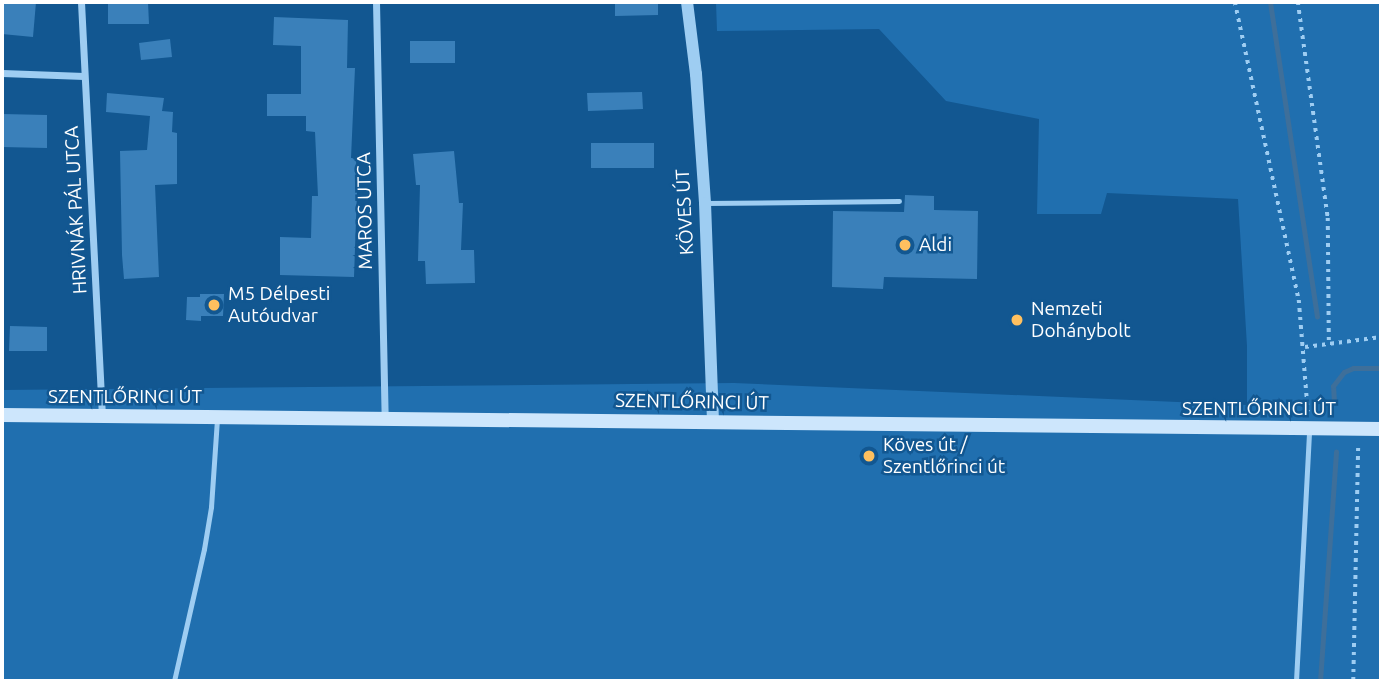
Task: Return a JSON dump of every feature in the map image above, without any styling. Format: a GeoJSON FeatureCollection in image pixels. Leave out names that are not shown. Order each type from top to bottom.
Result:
{"type":"FeatureCollection","features":[{"type":"Feature","properties":{"kind":"main road","name":"SZENTLŐRINCI ÚT"},"geometry":{"type":"LineString","coordinates":[[2,415],[1381,429]]}},
{"type":"Feature","properties":{"kind":"street","name":"HRIVNÁK PÁL UTCA"},"geometry":{"type":"LineString","coordinates":[[81,2],[102,417]]}},
{"type":"Feature","properties":{"kind":"street","name":"MAROS UTCA"},"geometry":{"type":"LineString","coordinates":[[376,2],[385,419]]}},
{"type":"Feature","properties":{"kind":"street","name":"KÖVES ÚT"},"geometry":{"type":"LineString","coordinates":[[687,2],[696,74],[705,203],[713,422]]}},
{"type":"Feature","properties":{"kind":"street"},"geometry":{"type":"LineString","coordinates":[[2,73],[84,76]]}},
{"type":"Feature","properties":{"kind":"lane"},"geometry":{"type":"LineString","coordinates":[[705,203],[900,201]]}},
{"type":"Feature","properties":{"kind":"lane"},"geometry":{"type":"LineString","coordinates":[[174,681],[206,538],[217,417]]}},
{"type":"Feature","properties":{"kind":"lane"},"geometry":{"type":"LineString","coordinates":[[1296,681],[1309,429]]}},
{"type":"Feature","properties":{"kind":"path"},"geometry":{"type":"LineString","coordinates":[[1235,2],[1299,300],[1305,347],[1309,429]]}},
{"type":"Feature","properties":{"kind":"path"},"geometry":{"type":"LineString","coordinates":[[1298,2],[1328,218],[1329,343]]}},
{"type":"Feature","properties":{"kind":"path"},"geometry":{"type":"LineString","coordinates":[[1305,347],[1381,337]]}},
{"type":"Feature","properties":{"kind":"path"},"geometry":{"type":"LineString","coordinates":[[1353,681],[1359,429]]}},
{"type":"Feature","properties":{"kind":"shaded area"},"geometry":{"type":"Polygon","coordinates":[[[716,2],[1381,2],[1381,681],[2,681],[2,390],[734,383],[1247,405],[1247,346],[1238,199],[1107,193],[1101,214],[1037,214],[1039,119],[946,101],[879,29],[717,31],[716,2]]]}},
{"type":"Feature","properties":{"kind":"building"},"geometry":{"type":"Polygon","coordinates":[[[2,2],[36,2],[33,37],[2,34],[2,2]]]}},
{"type":"Feature","properties":{"kind":"building"},"geometry":{"type":"Polygon","coordinates":[[[108,2],[148,2],[149,24],[108,24],[108,2]]]}},
{"type":"Feature","properties":{"kind":"building"},"geometry":{"type":"Polygon","coordinates":[[[615,2],[658,2],[658,15],[615,16],[615,2]]]}},
{"type":"Feature","properties":{"kind":"building"},"geometry":{"type":"Polygon","coordinates":[[[274,17],[348,20],[347,68],[355,68],[351,158],[356,158],[357,192],[354,277],[280,275],[280,237],[311,238],[312,196],[318,196],[315,132],[306,131],[306,116],[267,116],[267,94],[301,94],[301,46],[273,45],[274,17]]]}},
{"type":"Feature","properties":{"kind":"building"},"geometry":{"type":"Polygon","coordinates":[[[170,39],[172,57],[141,60],[139,43],[170,39]]]}},
{"type":"Feature","properties":{"kind":"building"},"geometry":{"type":"Polygon","coordinates":[[[410,41],[455,41],[455,63],[410,63],[410,41]]]}},
{"type":"Feature","properties":{"kind":"building"},"geometry":{"type":"Polygon","coordinates":[[[642,92],[643,109],[588,111],[587,93],[642,92]]]}},
{"type":"Feature","properties":{"kind":"building"},"geometry":{"type":"Polygon","coordinates":[[[107,93],[164,98],[162,111],[173,112],[172,132],[177,133],[177,184],[155,185],[159,277],[124,279],[122,255],[120,151],[147,150],[150,116],[106,112],[107,93]]]}},
{"type":"Feature","properties":{"kind":"building"},"geometry":{"type":"Polygon","coordinates":[[[2,114],[47,115],[47,148],[2,147],[2,114]]]}},
{"type":"Feature","properties":{"kind":"building"},"geometry":{"type":"Polygon","coordinates":[[[591,143],[654,143],[654,168],[591,168],[591,143]]]}},
{"type":"Feature","properties":{"kind":"building"},"geometry":{"type":"Polygon","coordinates":[[[454,151],[459,203],[463,203],[461,250],[474,250],[475,283],[426,284],[425,261],[418,261],[420,185],[416,185],[413,154],[454,151]]]}},
{"type":"Feature","properties":{"kind":"building","name":"Aldi"},"geometry":{"type":"Polygon","coordinates":[[[905,195],[934,196],[934,210],[978,211],[977,279],[884,277],[883,289],[832,287],[833,211],[904,212],[905,195]]]}},
{"type":"Feature","properties":{"kind":"building"},"geometry":{"type":"Polygon","coordinates":[[[200,294],[224,294],[223,316],[201,316],[201,321],[186,320],[187,297],[200,297],[200,294]]]}},
{"type":"Feature","properties":{"kind":"building"},"geometry":{"type":"Polygon","coordinates":[[[10,326],[47,327],[47,351],[9,351],[10,326]]]}},
{"type":"Feature","properties":{"kind":"waterway"},"geometry":{"type":"LineString","coordinates":[[1270,2],[1317,317]]}},
{"type":"Feature","properties":{"kind":"waterway"},"geometry":{"type":"LineString","coordinates":[[1334,403],[1333,386],[1344,372],[1353,368],[1381,368]]}},
{"type":"Feature","properties":{"kind":"waterway"},"geometry":{"type":"LineString","coordinates":[[1320,681],[1336,452]]}},
{"type":"Feature","properties":{"kind":"place","name":"Aldi"},"geometry":{"type":"Point","coordinates":[905,245]}},
{"type":"Feature","properties":{"kind":"place","name":"M5 Délpesti Autóudvar"},"geometry":{"type":"Point","coordinates":[214,305]}},
{"type":"Feature","properties":{"kind":"place","name":"Nemzeti Dohánybolt"},"geometry":{"type":"Point","coordinates":[1017,320]}},
{"type":"Feature","properties":{"kind":"place","name":"Köves út / Szentlőrinci út"},"geometry":{"type":"Point","coordinates":[869,456]}}]}
